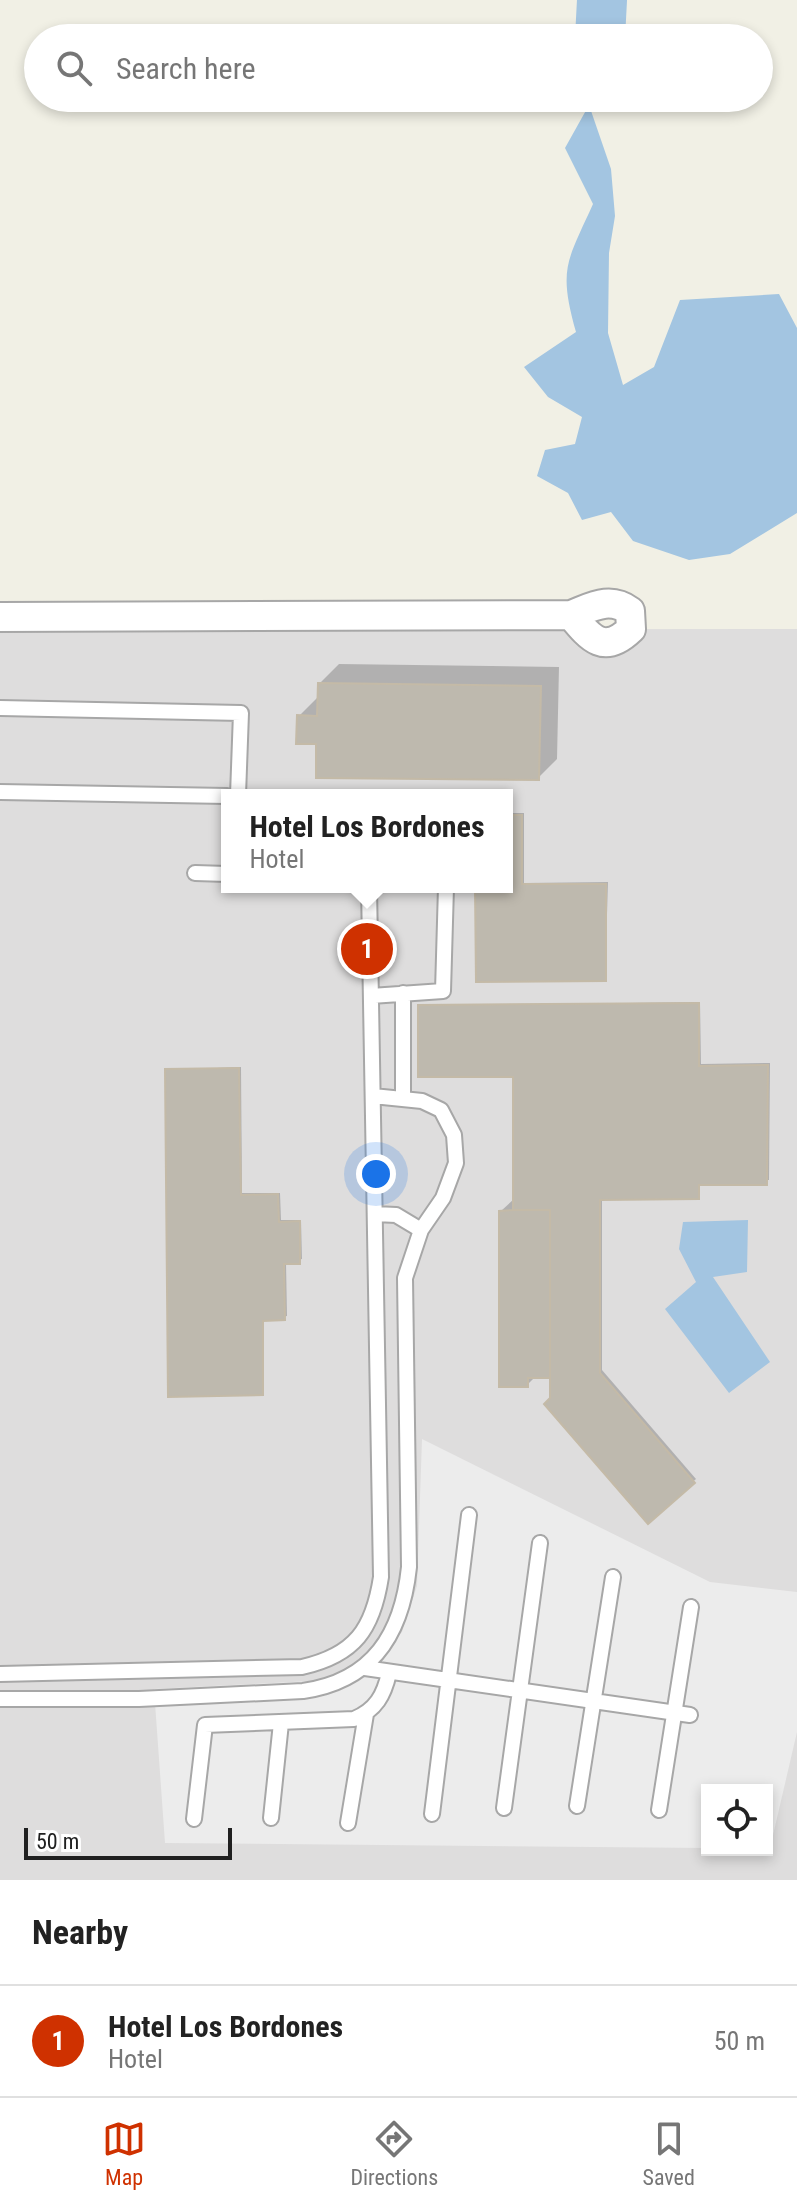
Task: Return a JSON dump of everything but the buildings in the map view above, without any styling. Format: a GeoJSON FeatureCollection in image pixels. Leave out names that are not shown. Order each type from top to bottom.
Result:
{"type":"FeatureCollection","features":[{"type":"Feature","properties":{"kind":"street"},"geometry":{"type":"LineString","coordinates":[[0,617],[571,615]]}},
{"type":"Feature","properties":{"kind":"lane"},"geometry":{"type":"LineString","coordinates":[[0,708],[241,713],[238,789]]}},
{"type":"Feature","properties":{"kind":"lane"},"geometry":{"type":"LineString","coordinates":[[0,792],[221,796]]}},
{"type":"Feature","properties":{"kind":"lane"},"geometry":{"type":"LineString","coordinates":[[195,873],[221,874]]}},
{"type":"Feature","properties":{"kind":"lane"},"geometry":{"type":"LineString","coordinates":[[0,1674],[302,1667],[344,1653],[376,1610],[381,1577],[369,893]]}},
{"type":"Feature","properties":{"kind":"lane"},"geometry":{"type":"LineString","coordinates":[[371,996],[443,991],[446,893]]}},
{"type":"Feature","properties":{"kind":"lane"},"geometry":{"type":"LineString","coordinates":[[403,993],[403,1098]]}},
{"type":"Feature","properties":{"kind":"lane"},"geometry":{"type":"LineString","coordinates":[[0,1699],[139,1699],[328,1688],[365,1668],[385,1644],[406,1595],[409,1567],[405,1278],[421,1230],[443,1198],[456,1163],[454,1135],[441,1110],[403,1098],[373,1096]]}},
{"type":"Feature","properties":{"kind":"lane"},"geometry":{"type":"LineString","coordinates":[[375,1214],[396,1215],[421,1230]]}},
{"type":"Feature","properties":{"kind":"lane"},"geometry":{"type":"LineString","coordinates":[[432,1814],[469,1515]]}},
{"type":"Feature","properties":{"kind":"lane"},"geometry":{"type":"LineString","coordinates":[[504,1808],[540,1543]]}},
{"type":"Feature","properties":{"kind":"lane"},"geometry":{"type":"LineString","coordinates":[[577,1806],[613,1577]]}},
{"type":"Feature","properties":{"kind":"lane"},"geometry":{"type":"LineString","coordinates":[[659,1810],[682,1714],[691,1607]]}},
{"type":"Feature","properties":{"kind":"lane"},"geometry":{"type":"LineString","coordinates":[[365,1668],[682,1714]]}},
{"type":"Feature","properties":{"kind":"lane"},"geometry":{"type":"LineString","coordinates":[[194,1819],[205,1725],[342,1720],[366,1714],[382,1697],[389,1673]]}},
{"type":"Feature","properties":{"kind":"lane"},"geometry":{"type":"LineString","coordinates":[[348,1823],[366,1714]]}},
{"type":"Feature","properties":{"kind":"lane"},"geometry":{"type":"LineString","coordinates":[[271,1818],[281,1723]]}},
{"type":"Feature","properties":{"kind":"shaded area"},"geometry":{"type":"Polygon","coordinates":[[[797,629],[797,1880],[0,1880],[0,630],[797,629]]]}},
{"type":"Feature","properties":{"kind":"shaded area"},"geometry":{"type":"Polygon","coordinates":[[[422,1439],[710,1582],[797,1592],[797,1732],[773,1835],[773,1784],[701,1784],[701,1848],[165,1843],[154,1689],[330,1680],[370,1670],[402,1632],[417,1586],[422,1439]]]}},
{"type":"Feature","properties":{"kind":"water"},"geometry":{"type":"Polygon","coordinates":[[[585,112],[591,112],[611,169],[615,216],[609,253],[608,333],[623,385],[654,367],[680,300],[779,294],[797,328],[797,513],[730,554],[689,560],[633,541],[611,512],[582,520],[568,493],[537,476],[545,450],[575,444],[582,417],[548,397],[524,367],[576,332],[567,293],[568,266],[593,204],[565,148],[585,112]]]}},
{"type":"Feature","properties":{"kind":"water"},"geometry":{"type":"Polygon","coordinates":[[[748,1220],[747,1272],[713,1277],[770,1362],[729,1393],[665,1309],[696,1282],[679,1249],[683,1222],[748,1220]]]}},
{"type":"Feature","properties":{"kind":"waterway"},"geometry":{"type":"LineString","coordinates":[[601,24],[602,0]]}},
{"type":"Feature","properties":{"kind":"place","name":"Hotel Los Bordones"},"geometry":{"type":"Point","coordinates":[367,949]}}]}
